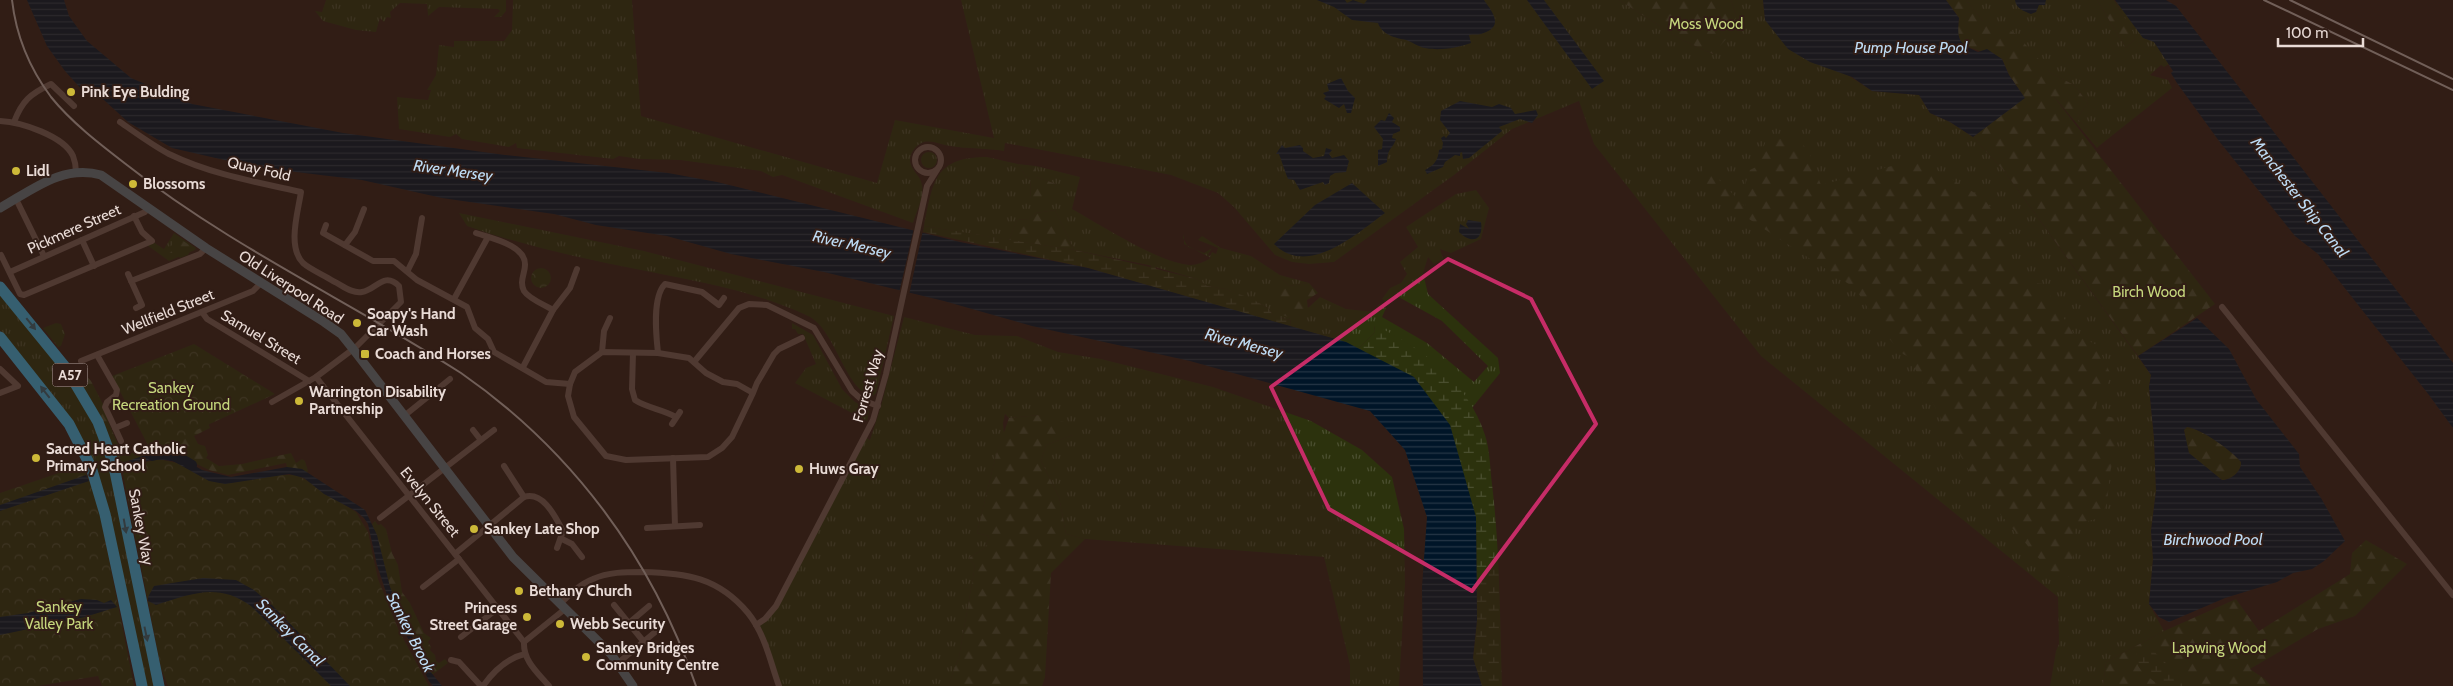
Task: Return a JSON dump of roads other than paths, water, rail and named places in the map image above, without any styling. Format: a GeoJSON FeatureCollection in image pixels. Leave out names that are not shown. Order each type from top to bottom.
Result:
{"type":"FeatureCollection","features":[{"type":"Feature","properties":{"kind":"highway","name":"Sankey Way"},"geometry":{"type":"LineString","coordinates":[[0,286],[66,368],[98,422],[113,462],[159,686]]}},
{"type":"Feature","properties":{"kind":"highway","name":"A57"},"geometry":{"type":"LineString","coordinates":[[0,337],[69,424],[91,467],[105,514],[142,686]]}},
{"type":"Feature","properties":{"kind":"street"},"geometry":{"type":"LineString","coordinates":[[14,122],[21,105],[27,98],[51,84],[74,106]]}},
{"type":"Feature","properties":{"kind":"street"},"geometry":{"type":"LineString","coordinates":[[0,121],[14,122],[36,129],[68,149],[74,158],[76,172],[62,174],[48,180],[0,208]]}},
{"type":"Feature","properties":{"kind":"street","name":"Quay Fold"},"geometry":{"type":"LineString","coordinates":[[120,122],[166,152],[196,166],[254,182],[301,192],[295,245],[297,255],[304,264],[353,292],[362,292],[384,280],[392,280],[399,286],[402,296],[396,308],[353,349]]}},
{"type":"Feature","properties":{"kind":"street"},"geometry":{"type":"LineString","coordinates":[[920,170],[927,173],[937,170],[941,163],[940,155],[935,149],[928,147],[921,150],[916,156],[916,163],[928,186]]}},
{"type":"Feature","properties":{"kind":"street","name":"Forrest Way"},"geometry":{"type":"LineString","coordinates":[[756,625],[766,619],[776,606],[866,435],[878,406],[928,186],[937,170]]}},
{"type":"Feature","properties":{"kind":"street","name":"Old Liverpool Road"},"geometry":{"type":"LineString","coordinates":[[76,172],[92,173],[106,177],[206,248],[335,330],[353,349],[513,557],[618,663],[633,686]]}},
{"type":"Feature","properties":{"kind":"street"},"geometry":{"type":"LineString","coordinates":[[16,199],[44,256]]}},
{"type":"Feature","properties":{"kind":"street","name":"Pickmere Street"},"geometry":{"type":"LineString","coordinates":[[10,272],[148,208]]}},
{"type":"Feature","properties":{"kind":"street"},"geometry":{"type":"LineString","coordinates":[[345,245],[355,232],[364,208]]}},
{"type":"Feature","properties":{"kind":"street"},"geometry":{"type":"LineString","coordinates":[[1,255],[21,295],[152,241],[142,232],[134,216]]}},
{"type":"Feature","properties":{"kind":"street"},"geometry":{"type":"LineString","coordinates":[[408,270],[416,254],[422,218]]}},
{"type":"Feature","properties":{"kind":"street"},"geometry":{"type":"LineString","coordinates":[[326,225],[323,233],[373,261],[394,261],[424,283],[467,307],[475,328],[488,338],[494,352],[546,382],[570,384]]}},
{"type":"Feature","properties":{"kind":"street"},"geometry":{"type":"LineString","coordinates":[[476,233],[516,248],[523,256],[526,264],[522,282],[524,290],[527,295],[553,310]]}},
{"type":"Feature","properties":{"kind":"street"},"geometry":{"type":"LineString","coordinates":[[454,299],[488,237]]}},
{"type":"Feature","properties":{"kind":"street"},"geometry":{"type":"LineString","coordinates":[[82,240],[94,266]]}},
{"type":"Feature","properties":{"kind":"street"},"geometry":{"type":"LineString","coordinates":[[131,281],[200,254],[206,248]]}},
{"type":"Feature","properties":{"kind":"street"},"geometry":{"type":"LineString","coordinates":[[523,367],[553,310],[570,288],[577,269]]}},
{"type":"Feature","properties":{"kind":"street"},"geometry":{"type":"LineString","coordinates":[[128,274],[142,305],[136,308]]}},
{"type":"Feature","properties":{"kind":"street","name":"Wellfield Street"},"geometry":{"type":"LineString","coordinates":[[81,361],[256,290],[261,283]]}},
{"type":"Feature","properties":{"kind":"street"},"geometry":{"type":"LineString","coordinates":[[658,353],[656,328],[659,290],[665,284],[702,292],[719,305],[724,298]]}},
{"type":"Feature","properties":{"kind":"street"},"geometry":{"type":"LineString","coordinates":[[694,362],[738,308],[749,304],[767,305],[814,328],[849,386],[862,400],[878,406]]}},
{"type":"Feature","properties":{"kind":"street"},"geometry":{"type":"LineString","coordinates":[[2222,308],[2453,595]]}},
{"type":"Feature","properties":{"kind":"street","name":"Samuel Street"},"geometry":{"type":"LineString","coordinates":[[202,312],[207,319],[309,381]]}},
{"type":"Feature","properties":{"kind":"street"},"geometry":{"type":"LineString","coordinates":[[602,352],[604,331],[610,318]]}},
{"type":"Feature","properties":{"kind":"street"},"geometry":{"type":"LineString","coordinates":[[753,392],[737,384],[723,382],[706,373],[689,358],[658,353],[602,352],[576,372],[570,384],[568,396],[574,417],[606,456],[626,460],[708,456],[722,448],[732,436],[774,354],[799,339],[792,332]]}},
{"type":"Feature","properties":{"kind":"street"},"geometry":{"type":"LineString","coordinates":[[272,402],[316,377],[353,349]]}},
{"type":"Feature","properties":{"kind":"street"},"geometry":{"type":"LineString","coordinates":[[633,353],[632,389],[635,400],[643,405],[664,410],[676,418]]}},
{"type":"Feature","properties":{"kind":"street"},"geometry":{"type":"LineString","coordinates":[[97,355],[117,390],[116,395],[107,402],[105,407],[121,441]]}},
{"type":"Feature","properties":{"kind":"street"},"geometry":{"type":"LineString","coordinates":[[0,369],[18,386],[0,393]]}},
{"type":"Feature","properties":{"kind":"street","name":"Evelyn Street"},"geometry":{"type":"LineString","coordinates":[[316,377],[524,642]]}},
{"type":"Feature","properties":{"kind":"street"},"geometry":{"type":"LineString","coordinates":[[404,416],[444,388],[450,379]]}},
{"type":"Feature","properties":{"kind":"street"},"geometry":{"type":"LineString","coordinates":[[115,428],[127,423]]}},
{"type":"Feature","properties":{"kind":"street"},"geometry":{"type":"LineString","coordinates":[[473,430],[480,439]]}},
{"type":"Feature","properties":{"kind":"street"},"geometry":{"type":"LineString","coordinates":[[380,518],[494,430]]}},
{"type":"Feature","properties":{"kind":"street"},"geometry":{"type":"LineString","coordinates":[[673,458],[675,526]]}},
{"type":"Feature","properties":{"kind":"street"},"geometry":{"type":"LineString","coordinates":[[504,466],[524,496]]}},
{"type":"Feature","properties":{"kind":"street"},"geometry":{"type":"LineString","coordinates":[[423,587],[488,526],[524,496],[532,494],[541,498],[560,525],[563,531],[562,539],[557,548]]}},
{"type":"Feature","properties":{"kind":"street"},"geometry":{"type":"LineString","coordinates":[[646,528],[700,525]]}},
{"type":"Feature","properties":{"kind":"street"},"geometry":{"type":"LineString","coordinates":[[562,539],[572,544],[582,557]]}},
{"type":"Feature","properties":{"kind":"street"},"geometry":{"type":"LineString","coordinates":[[549,686],[530,664],[525,654],[524,642],[562,606],[577,588],[594,578],[612,573],[658,572],[684,574],[711,583],[736,600],[756,625],[766,646],[779,686]]}},
{"type":"Feature","properties":{"kind":"street"},"geometry":{"type":"LineString","coordinates":[[614,605],[644,642]]}},
{"type":"Feature","properties":{"kind":"street"},"geometry":{"type":"LineString","coordinates":[[629,623],[649,606]]}},
{"type":"Feature","properties":{"kind":"street"},"geometry":{"type":"LineString","coordinates":[[461,637],[497,609]]}},
{"type":"Feature","properties":{"kind":"street"},"geometry":{"type":"LineString","coordinates":[[618,663],[660,628]]}},
{"type":"Feature","properties":{"kind":"street"},"geometry":{"type":"LineString","coordinates":[[451,660],[459,662],[482,686],[513,658],[525,654]]}},
{"type":"Feature","properties":{"kind":"water","name":"River Mersey"},"geometry":{"type":"Polygon","coordinates":[[[27,0],[64,0],[69,16],[87,41],[131,78],[192,104],[343,133],[505,155],[668,173],[717,182],[960,242],[1088,268],[1346,342],[1414,377],[1450,425],[1476,517],[1477,620],[1473,658],[1482,686],[1423,686],[1422,587],[1427,517],[1405,450],[1370,411],[1190,361],[1032,326],[944,301],[824,272],[731,254],[667,236],[596,225],[554,214],[442,198],[362,180],[255,167],[172,148],[128,122],[104,100],[83,91],[65,71],[47,46],[27,0]]]}},
{"type":"Feature","properties":{"kind":"water"},"geometry":{"type":"Polygon","coordinates":[[[1317,0],[1345,0],[1347,3],[1353,0],[1364,4],[1367,0],[1484,0],[1495,19],[1495,24],[1493,28],[1481,34],[1469,35],[1471,43],[1448,48],[1430,49],[1390,35],[1378,23],[1352,20],[1334,7],[1317,0]]]}},
{"type":"Feature","properties":{"kind":"water"},"geometry":{"type":"Polygon","coordinates":[[[1527,0],[1544,0],[1604,81],[1592,89],[1527,0]]]}},
{"type":"Feature","properties":{"kind":"water","name":"Pump House Pool"},"geometry":{"type":"Polygon","coordinates":[[[1763,0],[1946,0],[1959,18],[1958,31],[1960,40],[1966,46],[1978,52],[1987,49],[2002,59],[2009,75],[2025,98],[1973,137],[1950,122],[1930,113],[1919,95],[1872,91],[1852,77],[1810,62],[1788,49],[1765,20],[1763,0]]]}},
{"type":"Feature","properties":{"kind":"water"},"geometry":{"type":"Polygon","coordinates":[[[2015,0],[2046,0],[2045,5],[2039,5],[2036,12],[2031,14],[2019,8],[2015,0]]]}},
{"type":"Feature","properties":{"kind":"water","name":"Manchester Ship Canal"},"geometry":{"type":"Polygon","coordinates":[[[2115,0],[2166,0],[2176,6],[2453,363],[2453,428],[2318,254],[2295,236],[2219,141],[2177,83],[2171,73],[2173,71],[2154,42],[2143,38],[2115,0]]]}},
{"type":"Feature","properties":{"kind":"water"},"geometry":{"type":"Polygon","coordinates":[[[1341,78],[1348,91],[1355,98],[1351,113],[1347,113],[1344,104],[1339,108],[1324,99],[1326,96],[1323,93],[1329,91],[1327,84],[1341,78]]]}},
{"type":"Feature","properties":{"kind":"water"},"geometry":{"type":"Polygon","coordinates":[[[1460,101],[1492,107],[1499,104],[1511,108],[1515,114],[1536,110],[1538,115],[1532,123],[1520,119],[1499,127],[1502,131],[1469,158],[1463,159],[1462,152],[1460,156],[1455,155],[1445,162],[1443,167],[1427,174],[1425,170],[1435,162],[1439,150],[1442,149],[1443,143],[1441,138],[1444,136],[1446,138],[1450,133],[1440,120],[1441,111],[1460,101]]]}},
{"type":"Feature","properties":{"kind":"water"},"geometry":{"type":"Polygon","coordinates":[[[1389,113],[1394,118],[1392,122],[1400,127],[1400,131],[1393,134],[1392,138],[1396,139],[1389,151],[1387,162],[1378,166],[1378,150],[1382,149],[1383,139],[1374,127],[1381,120],[1385,121],[1389,113]]]}},
{"type":"Feature","properties":{"kind":"water"},"geometry":{"type":"Polygon","coordinates":[[[1282,145],[1285,148],[1300,145],[1303,151],[1313,158],[1324,156],[1326,148],[1332,150],[1329,154],[1332,158],[1344,155],[1349,161],[1346,172],[1335,173],[1330,176],[1329,183],[1325,185],[1323,182],[1300,190],[1294,180],[1288,179],[1279,154],[1276,154],[1282,145]]]}},
{"type":"Feature","properties":{"kind":"water"},"geometry":{"type":"Polygon","coordinates":[[[1352,183],[1385,213],[1346,241],[1316,255],[1302,256],[1287,253],[1274,244],[1315,205],[1352,183]]]}},
{"type":"Feature","properties":{"kind":"water"},"geometry":{"type":"Polygon","coordinates":[[[1468,220],[1481,222],[1481,233],[1476,239],[1468,238],[1459,232],[1460,224],[1469,229],[1466,224],[1468,220]]]}},
{"type":"Feature","properties":{"kind":"water","name":"Birchwood Pool"},"geometry":{"type":"Polygon","coordinates":[[[2197,318],[2229,349],[2256,399],[2299,454],[2300,467],[2321,498],[2345,541],[2324,561],[2312,569],[2293,573],[2277,582],[2225,598],[2169,622],[2159,617],[2149,604],[2153,559],[2151,531],[2156,491],[2154,438],[2149,387],[2151,375],[2138,356],[2197,318]],[[2187,427],[2184,430],[2189,453],[2222,480],[2229,478],[2240,469],[2241,462],[2231,452],[2216,441],[2187,427]]]}},
{"type":"Feature","properties":{"kind":"water","name":"Sankey Brook"},"geometry":{"type":"Polygon","coordinates":[[[151,453],[183,459],[202,470],[231,477],[287,467],[302,469],[365,510],[377,535],[390,587],[426,666],[442,686],[433,686],[429,681],[388,598],[377,565],[368,524],[356,511],[324,494],[304,478],[289,474],[225,484],[209,481],[173,461],[154,459],[121,469],[119,464],[151,453]]]}},
{"type":"Feature","properties":{"kind":"water"},"geometry":{"type":"Polygon","coordinates":[[[86,475],[89,481],[0,511],[0,505],[86,475]]]}},
{"type":"Feature","properties":{"kind":"water","name":"Sankey Canal"},"geometry":{"type":"Polygon","coordinates":[[[203,578],[236,580],[254,590],[273,606],[350,686],[331,686],[251,606],[239,599],[227,594],[204,592],[156,605],[148,601],[154,586],[203,578]]]}},
{"type":"Feature","properties":{"kind":"water"},"geometry":{"type":"Polygon","coordinates":[[[81,599],[97,600],[104,603],[111,600],[117,607],[85,617],[0,635],[0,617],[28,613],[81,599]]]}},
{"type":"Feature","properties":{"kind":"waterway","name":"Sankey Brook"},"geometry":{"type":"LineString","coordinates":[[152,456],[173,456],[192,465]]}},
{"type":"Feature","properties":{"kind":"railway"},"geometry":{"type":"LineString","coordinates":[[12,0],[17,26],[25,51],[43,86],[59,107],[97,142],[167,195],[208,222],[461,373],[501,403],[538,436],[573,472],[604,510],[632,551],[678,639],[696,686]]}},
{"type":"Feature","properties":{"kind":"railway"},"geometry":{"type":"LineString","coordinates":[[2264,0],[2453,90]]}},
{"type":"Feature","properties":{"kind":"railway"},"geometry":{"type":"LineString","coordinates":[[2290,0],[2453,79]]}},
{"type":"Feature","properties":{"kind":"place","name":"Pink Eye Bulding"},"geometry":{"type":"Point","coordinates":[71,92]}},
{"type":"Feature","properties":{"kind":"place","name":"Lidl"},"geometry":{"type":"Point","coordinates":[16,171]}},
{"type":"Feature","properties":{"kind":"place","name":"Blossoms"},"geometry":{"type":"Point","coordinates":[133,184]}},
{"type":"Feature","properties":{"kind":"place","name":"Soapy's Hand Car Wash"},"geometry":{"type":"Point","coordinates":[357,323]}},
{"type":"Feature","properties":{"kind":"place","name":"Coach and Horses"},"geometry":{"type":"Point","coordinates":[365,354]}},
{"type":"Feature","properties":{"kind":"place","name":"Warrington Disability Partnership"},"geometry":{"type":"Point","coordinates":[299,401]}},
{"type":"Feature","properties":{"kind":"place","name":"Sacred Heart Catholic Primary School"},"geometry":{"type":"Point","coordinates":[36,458]}},
{"type":"Feature","properties":{"kind":"place","name":"Huws Gray"},"geometry":{"type":"Point","coordinates":[799,469]}},
{"type":"Feature","properties":{"kind":"place","name":"Sankey Late Shop"},"geometry":{"type":"Point","coordinates":[474,529]}},
{"type":"Feature","properties":{"kind":"place","name":"Bethany Church"},"geometry":{"type":"Point","coordinates":[519,591]}},
{"type":"Feature","properties":{"kind":"place","name":"Princess Street Garage"},"geometry":{"type":"Point","coordinates":[527,617]}},
{"type":"Feature","properties":{"kind":"place","name":"Webb Security"},"geometry":{"type":"Point","coordinates":[560,624]}},
{"type":"Feature","properties":{"kind":"place","name":"Sankey Bridges Community Centre"},"geometry":{"type":"Point","coordinates":[586,657]}},
{"type":"Feature","properties":{"kind":"park label","name":"Moss Wood"},"geometry":{"type":"Point","coordinates":[1706,24]}},
{"type":"Feature","properties":{"kind":"park label","name":"Birch Wood"},"geometry":{"type":"Point","coordinates":[2149,292]}},
{"type":"Feature","properties":{"kind":"park label","name":"Sankey Recreation Ground"},"geometry":{"type":"Point","coordinates":[171,396]}},
{"type":"Feature","properties":{"kind":"park label","name":"Sankey Valley Park"},"geometry":{"type":"Point","coordinates":[59,616]}},
{"type":"Feature","properties":{"kind":"park label","name":"Lapwing Wood"},"geometry":{"type":"Point","coordinates":[2219,648]}}]}
